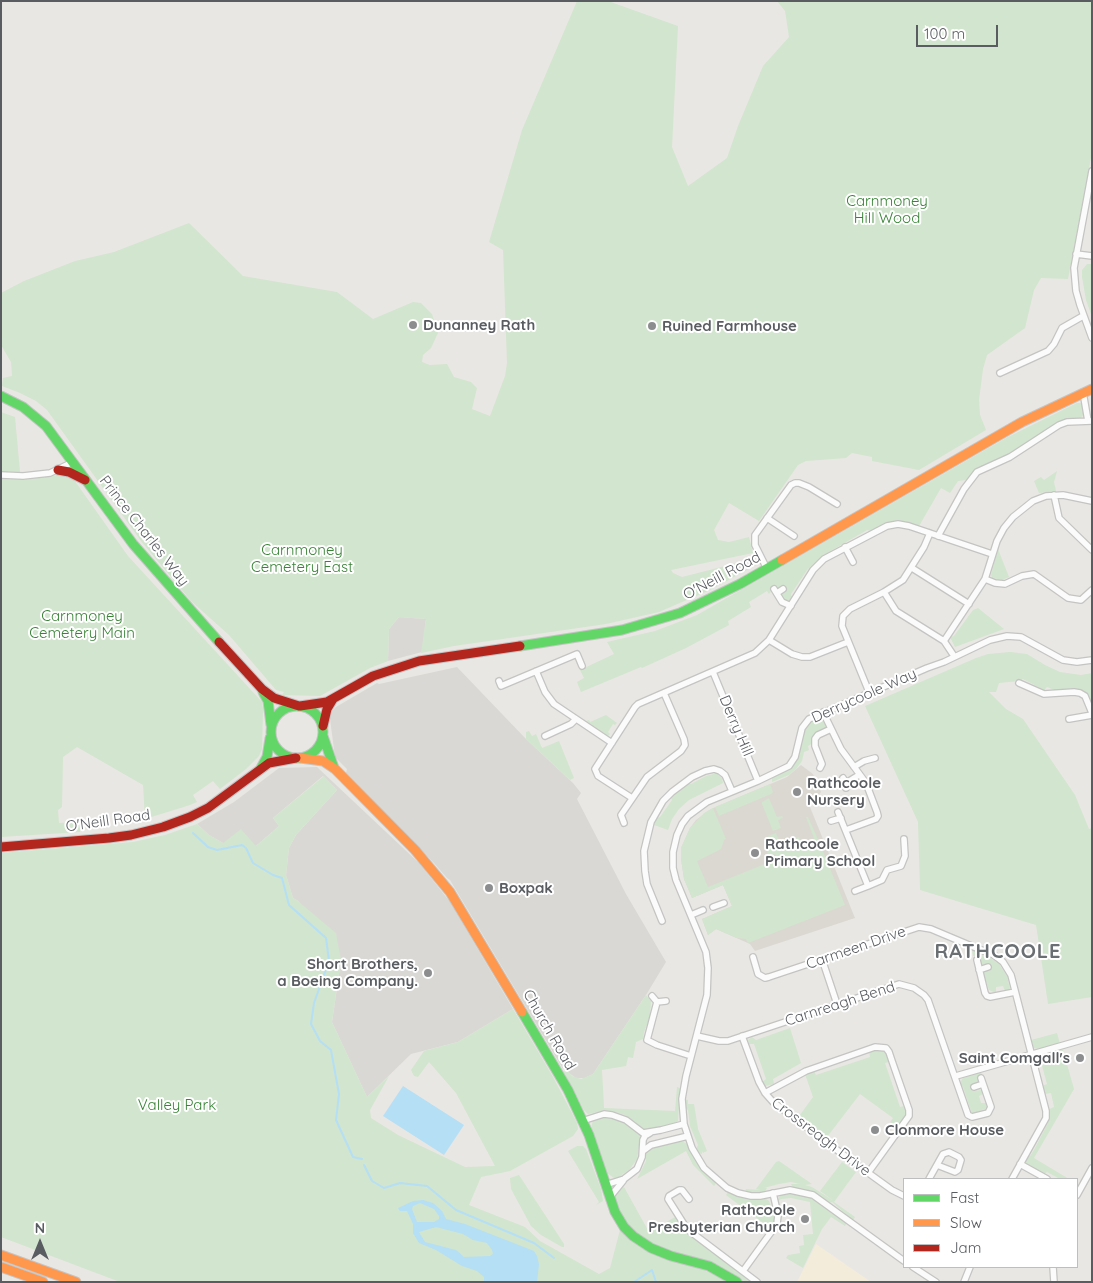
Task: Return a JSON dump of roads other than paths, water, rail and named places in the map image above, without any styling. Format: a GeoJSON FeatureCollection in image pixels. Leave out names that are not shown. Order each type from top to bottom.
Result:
{"type":"FeatureCollection","features":[{"type":"Feature","properties":{"kind":"main road","name":"O'Neill Road"},"geometry":{"type":"LineString","coordinates":[[300,706],[318,704],[333,699],[373,676],[419,661],[604,633],[659,621],[699,605],[767,569],[994,438],[1087,390]]}},
{"type":"Feature","properties":{"kind":"main road","name":"Prince Charles Way"},"geometry":{"type":"LineString","coordinates":[[1,396],[23,407],[46,426],[133,544],[162,579],[262,689],[274,698],[300,706]]}},
{"type":"Feature","properties":{"kind":"main road"},"geometry":{"type":"LineString","coordinates":[[58,470],[69,472],[87,481]]}},
{"type":"Feature","properties":{"kind":"main road","name":"Prince Charles Way"},"geometry":{"type":"LineString","coordinates":[[262,689],[269,708],[271,731]]}},
{"type":"Feature","properties":{"kind":"main road"},"geometry":{"type":"LineString","coordinates":[[271,731],[274,743],[280,752],[298,758],[315,750],[322,741],[327,709],[333,699]]}},
{"type":"Feature","properties":{"kind":"main road"},"geometry":{"type":"LineString","coordinates":[[261,768],[267,757],[274,719],[282,710],[300,706],[306,707],[316,713],[323,732]]}},
{"type":"Feature","properties":{"kind":"main road","name":"Church Road"},"geometry":{"type":"LineString","coordinates":[[323,732],[328,754],[335,769]]}},
{"type":"Feature","properties":{"kind":"main road","name":"O'Neill Road"},"geometry":{"type":"LineString","coordinates":[[1,847],[109,838],[147,832],[190,817],[208,808],[269,763],[298,758]]}},
{"type":"Feature","properties":{"kind":"main road","name":"Church Road"},"geometry":{"type":"LineString","coordinates":[[298,758],[323,761],[335,769],[415,850],[450,892],[548,1054],[582,1121],[615,1212],[624,1227],[644,1245],[671,1256],[710,1266],[737,1282]]}},
{"type":"Feature","properties":{"kind":"main road"},"geometry":{"type":"LineString","coordinates":[[1,1255],[76,1282]]}},
{"type":"Feature","properties":{"kind":"main road"},"geometry":{"type":"LineString","coordinates":[[1,1267],[43,1282]]}},
{"type":"Feature","properties":{"kind":"street"},"geometry":{"type":"LineString","coordinates":[[1092,172],[1076,254],[1075,285],[1083,316],[1092,338]]}},
{"type":"Feature","properties":{"kind":"street"},"geometry":{"type":"LineString","coordinates":[[1076,254],[1092,256]]}},
{"type":"Feature","properties":{"kind":"street"},"geometry":{"type":"LineString","coordinates":[[1000,373],[1048,351],[1062,328],[1083,316]]}},
{"type":"Feature","properties":{"kind":"street"},"geometry":{"type":"LineString","coordinates":[[938,536],[964,489],[977,472],[1010,457],[1059,425],[1066,422],[1090,421],[1087,390]]}},
{"type":"Feature","properties":{"kind":"street"},"geometry":{"type":"LineString","coordinates":[[1,475],[30,475],[58,470],[73,462]]}},
{"type":"Feature","properties":{"kind":"street"},"geometry":{"type":"LineString","coordinates":[[767,569],[757,551],[756,535],[790,485],[794,483],[808,487],[837,504]]}},
{"type":"Feature","properties":{"kind":"street"},"geometry":{"type":"LineString","coordinates":[[944,641],[985,578],[992,554],[1004,528],[1013,517],[1037,499],[1054,495],[1063,494],[1092,501]]}},
{"type":"Feature","properties":{"kind":"street"},"geometry":{"type":"LineString","coordinates":[[1054,495],[1059,518],[1092,550]]}},
{"type":"Feature","properties":{"kind":"street"},"geometry":{"type":"LineString","coordinates":[[767,518],[794,536]]}},
{"type":"Feature","properties":{"kind":"street"},"geometry":{"type":"LineString","coordinates":[[632,798],[596,773],[595,769],[635,707],[638,704],[756,653],[769,640],[818,564],[831,554],[893,524],[903,524],[992,554]]}},
{"type":"Feature","properties":{"kind":"street"},"geometry":{"type":"LineString","coordinates":[[869,692],[842,626],[843,616],[850,609],[898,584],[912,568],[930,533]]}},
{"type":"Feature","properties":{"kind":"street"},"geometry":{"type":"LineString","coordinates":[[845,547],[853,562]]}},
{"type":"Feature","properties":{"kind":"street"},"geometry":{"type":"LineString","coordinates":[[912,568],[969,604]]}},
{"type":"Feature","properties":{"kind":"street"},"geometry":{"type":"LineString","coordinates":[[985,578],[995,583],[1005,584],[1022,576],[1034,574],[1068,598],[1081,600],[1092,590]]}},
{"type":"Feature","properties":{"kind":"street"},"geometry":{"type":"LineString","coordinates":[[783,589],[776,591],[782,602],[791,606]]}},
{"type":"Feature","properties":{"kind":"street"},"geometry":{"type":"LineString","coordinates":[[884,592],[896,611],[944,641],[954,656]]}},
{"type":"Feature","properties":{"kind":"street","name":"Derrycoole Way"},"geometry":{"type":"LineString","coordinates":[[903,1260],[813,1195],[790,1190],[751,1196],[727,1188],[704,1168],[692,1148],[684,1124],[682,1099],[707,995],[708,968],[706,952],[673,868],[673,852],[677,835],[682,824],[698,807],[781,771],[793,762],[805,723],[809,719],[990,640],[1013,636],[1028,640],[1063,660],[1077,662],[1092,660]]}},
{"type":"Feature","properties":{"kind":"street"},"geometry":{"type":"LineString","coordinates":[[769,640],[792,654],[802,657],[810,657],[848,642]]}},
{"type":"Feature","properties":{"kind":"street"},"geometry":{"type":"LineString","coordinates":[[499,681],[501,686],[577,654],[582,666]]}},
{"type":"Feature","properties":{"kind":"street"},"geometry":{"type":"LineString","coordinates":[[536,671],[549,699],[554,704],[612,743]]}},
{"type":"Feature","properties":{"kind":"street","name":"Derry Hill"},"geometry":{"type":"LineString","coordinates":[[713,672],[758,781]]}},
{"type":"Feature","properties":{"kind":"street"},"geometry":{"type":"LineString","coordinates":[[1018,683],[1044,694],[1074,692],[1085,696],[1092,714],[1069,719]]}},
{"type":"Feature","properties":{"kind":"street"},"geometry":{"type":"LineString","coordinates":[[624,823],[621,816],[647,777],[681,751],[685,745],[664,693]]}},
{"type":"Feature","properties":{"kind":"street"},"geometry":{"type":"LineString","coordinates":[[823,712],[841,749],[866,783],[878,816],[876,819],[846,830]]}},
{"type":"Feature","properties":{"kind":"street"},"geometry":{"type":"LineString","coordinates":[[545,736],[576,720]]}},
{"type":"Feature","properties":{"kind":"street"},"geometry":{"type":"LineString","coordinates":[[820,768],[822,764],[815,746],[815,739],[818,735],[831,729]]}},
{"type":"Feature","properties":{"kind":"street"},"geometry":{"type":"LineString","coordinates":[[854,767],[864,761],[875,758]]}},
{"type":"Feature","properties":{"kind":"street"},"geometry":{"type":"LineString","coordinates":[[659,919],[647,884],[645,872],[644,851],[649,825],[663,801],[681,784],[714,769],[720,770],[725,775],[732,792]]}},
{"type":"Feature","properties":{"kind":"street"},"geometry":{"type":"LineString","coordinates":[[845,783],[859,775]]}},
{"type":"Feature","properties":{"kind":"street"},"geometry":{"type":"LineString","coordinates":[[831,821],[839,815],[868,886]]}},
{"type":"Feature","properties":{"kind":"street"},"geometry":{"type":"LineString","coordinates":[[856,890],[882,880],[886,870],[893,870],[901,866],[905,856],[904,842],[896,846]]}},
{"type":"Feature","properties":{"kind":"street"},"geometry":{"type":"LineString","coordinates":[[712,907],[724,902]]}},
{"type":"Feature","properties":{"kind":"street"},"geometry":{"type":"LineString","coordinates":[[691,915],[703,910]]}},
{"type":"Feature","properties":{"kind":"street","name":"Carmeen Drive"},"geometry":{"type":"LineString","coordinates":[[753,957],[758,974],[765,978],[919,927],[931,929],[994,955],[1009,971],[1046,1109],[1046,1118],[1013,1178]]}},
{"type":"Feature","properties":{"kind":"street"},"geometry":{"type":"LineString","coordinates":[[822,959],[837,1004]]}},
{"type":"Feature","properties":{"kind":"street"},"geometry":{"type":"LineString","coordinates":[[977,960],[987,996],[1015,992]]}},
{"type":"Feature","properties":{"kind":"street"},"geometry":{"type":"LineString","coordinates":[[979,970],[988,967]]}},
{"type":"Feature","properties":{"kind":"street","name":"Carnreagh Bend"},"geometry":{"type":"LineString","coordinates":[[696,1036],[723,1042],[899,984],[914,988],[924,995],[931,1006],[968,1115],[972,1117],[988,1113],[991,1107],[982,1081],[974,1087]]}},
{"type":"Feature","properties":{"kind":"street"},"geometry":{"type":"LineString","coordinates":[[652,996],[657,1002]]}},
{"type":"Feature","properties":{"kind":"street"},"geometry":{"type":"LineString","coordinates":[[657,1002],[666,1001]]}},
{"type":"Feature","properties":{"kind":"street"},"geometry":{"type":"LineString","coordinates":[[657,1002],[648,1040],[657,1045],[691,1056]]}},
{"type":"Feature","properties":{"kind":"street","name":"Crossreagh Drive"},"geometry":{"type":"LineString","coordinates":[[742,1036],[758,1082],[775,1104],[868,1173],[903,1196]]}},
{"type":"Feature","properties":{"kind":"street"},"geometry":{"type":"LineString","coordinates":[[956,1076],[1092,1037]]}},
{"type":"Feature","properties":{"kind":"street"},"geometry":{"type":"LineString","coordinates":[[765,1093],[813,1068],[875,1047],[886,1048],[909,1110],[909,1116],[868,1173]]}},
{"type":"Feature","properties":{"kind":"street"},"geometry":{"type":"LineString","coordinates":[[582,1121],[604,1114],[612,1115],[626,1120],[643,1133],[650,1133],[684,1124]]}},
{"type":"Feature","properties":{"kind":"street"},"geometry":{"type":"LineString","coordinates":[[610,1197],[624,1179],[637,1169],[643,1151],[643,1140],[650,1133]]}},
{"type":"Feature","properties":{"kind":"street"},"geometry":{"type":"LineString","coordinates":[[643,1151],[651,1144],[688,1136]]}},
{"type":"Feature","properties":{"kind":"street"},"geometry":{"type":"LineString","coordinates":[[1020,1164],[1045,1178]]}},
{"type":"Feature","properties":{"kind":"street"},"geometry":{"type":"LineString","coordinates":[[930,1178],[937,1165]]}},
{"type":"Feature","properties":{"kind":"street"},"geometry":{"type":"LineString","coordinates":[[1078,1193],[1092,1168]]}},
{"type":"Feature","properties":{"kind":"street"},"geometry":{"type":"LineString","coordinates":[[606,1185],[624,1179]]}},
{"type":"Feature","properties":{"kind":"street"},"geometry":{"type":"LineString","coordinates":[[689,1199],[682,1190],[669,1196],[668,1199],[687,1230],[757,1282]]}},
{"type":"Feature","properties":{"kind":"street"},"geometry":{"type":"LineString","coordinates":[[743,1271],[777,1224],[778,1215],[773,1193]]}},
{"type":"Feature","properties":{"kind":"street"},"geometry":{"type":"LineString","coordinates":[[915,1268],[936,1282]]}},
{"type":"Feature","properties":{"kind":"street"},"geometry":{"type":"LineString","coordinates":[[964,1282],[970,1268]]}},
{"type":"Feature","properties":{"kind":"street"},"geometry":{"type":"LineString","coordinates":[[1053,1268],[1054,1282]]}},
{"type":"Feature","properties":{"kind":"water"},"geometry":{"type":"Polygon","coordinates":[[[403,1086],[464,1125],[444,1155],[383,1116],[403,1086]]]}},
{"type":"Feature","properties":{"kind":"water"},"geometry":{"type":"Polygon","coordinates":[[[423,1200],[433,1203],[442,1211],[446,1219],[465,1224],[534,1251],[539,1264],[537,1282],[484,1282],[484,1277],[477,1271],[462,1266],[436,1250],[419,1243],[413,1233],[413,1224],[407,1211],[400,1211],[398,1208],[413,1201],[423,1200]],[[420,1203],[413,1206],[412,1209],[417,1222],[434,1222],[439,1219],[434,1209],[420,1203]],[[436,1227],[419,1232],[425,1242],[456,1250],[464,1257],[490,1256],[493,1254],[487,1243],[436,1227]]]}},
{"type":"Feature","properties":{"kind":"waterway"},"geometry":{"type":"LineString","coordinates":[[193,833],[208,847],[217,850],[242,845],[246,848],[253,863],[282,878],[289,905],[326,938],[329,961],[314,1003],[311,1024],[320,1041],[331,1050],[339,1094],[336,1120],[353,1157],[362,1159]]}},
{"type":"Feature","properties":{"kind":"waterway"},"geometry":{"type":"LineString","coordinates":[[364,1165],[372,1181],[384,1188],[400,1183],[427,1186],[456,1210],[534,1243],[554,1258]]}},
{"type":"Feature","properties":{"kind":"waterway"},"geometry":{"type":"LineString","coordinates":[[634,1282],[652,1270],[656,1282]]}},
{"type":"Feature","properties":{"kind":"place","name":"Dunanney Rath"},"geometry":{"type":"Point","coordinates":[413,325]}},
{"type":"Feature","properties":{"kind":"place","name":"Ruined Farmhouse"},"geometry":{"type":"Point","coordinates":[652,326]}},
{"type":"Feature","properties":{"kind":"place","name":"Rathcoole Nursery"},"geometry":{"type":"Point","coordinates":[797,792]}},
{"type":"Feature","properties":{"kind":"place","name":"Rathcoole Primary School"},"geometry":{"type":"Point","coordinates":[755,853]}},
{"type":"Feature","properties":{"kind":"place","name":"Boxpak"},"geometry":{"type":"Point","coordinates":[489,888]}},
{"type":"Feature","properties":{"kind":"place","name":"Short Brothers, a Boeing Company."},"geometry":{"type":"Point","coordinates":[428,973]}},
{"type":"Feature","properties":{"kind":"place","name":"Saint Comgall's"},"geometry":{"type":"Point","coordinates":[1080,1058]}},
{"type":"Feature","properties":{"kind":"place","name":"Clonmore House"},"geometry":{"type":"Point","coordinates":[875,1130]}},
{"type":"Feature","properties":{"kind":"place","name":"Rathcoole Presbyterian Church"},"geometry":{"type":"Point","coordinates":[805,1219]}},
{"type":"Feature","properties":{"kind":"district","name":"RATHCOOLE"},"geometry":{"type":"Point","coordinates":[998,952]}},
{"type":"Feature","properties":{"kind":"park label","name":"Carnmoney Hill Wood"},"geometry":{"type":"Point","coordinates":[887,210]}},
{"type":"Feature","properties":{"kind":"park label","name":"Carnmoney Cemetery East"},"geometry":{"type":"Point","coordinates":[302,558]}},
{"type":"Feature","properties":{"kind":"park label","name":"Carnmoney Cemetery Main"},"geometry":{"type":"Point","coordinates":[82,624]}},
{"type":"Feature","properties":{"kind":"park label","name":"Valley Park"},"geometry":{"type":"Point","coordinates":[177,1105]}}]}
